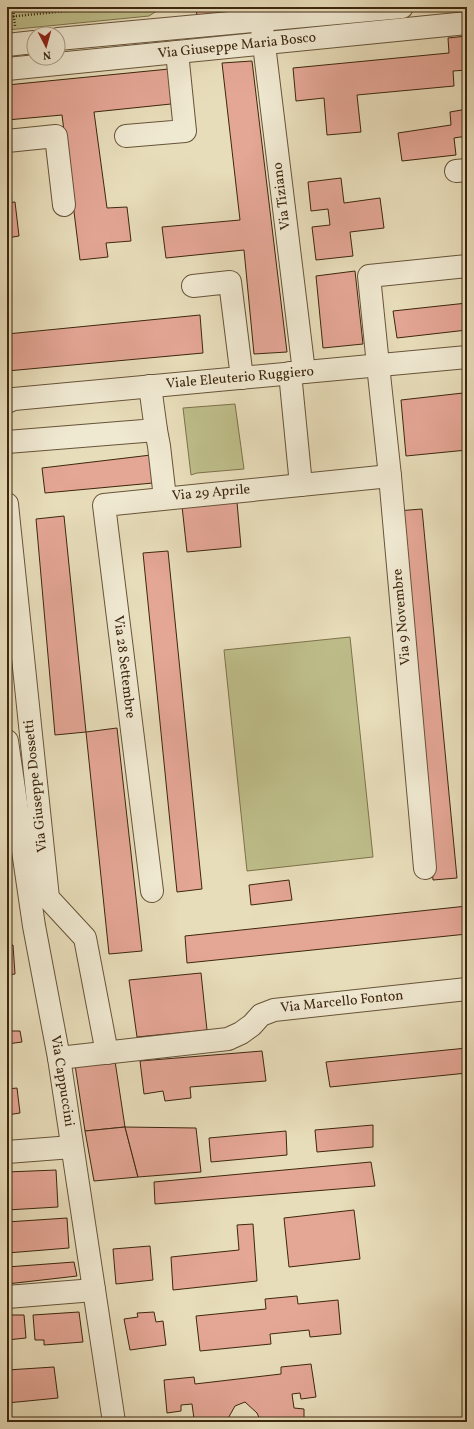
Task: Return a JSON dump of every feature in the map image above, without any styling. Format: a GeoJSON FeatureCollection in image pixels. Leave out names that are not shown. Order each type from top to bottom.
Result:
{"type":"FeatureCollection","features":[{"type":"Feature","properties":{"kind":"street","name":"Via Giuseppe Maria Bosco"},"geometry":{"type":"LineString","coordinates":[[66,39],[197,16],[261,20],[402,7]]}},
{"type":"Feature","properties":{"kind":"street"},"geometry":{"type":"LineString","coordinates":[[197,16],[200,50]]}},
{"type":"Feature","properties":{"kind":"street","name":"Via Tiziano"},"geometry":{"type":"LineString","coordinates":[[261,20],[297,373]]}},
{"type":"Feature","properties":{"kind":"street","name":"Via Giuseppe Maria Bosco"},"geometry":{"type":"LineString","coordinates":[[7,69],[467,23]]}},
{"type":"Feature","properties":{"kind":"street"},"geometry":{"type":"LineString","coordinates":[[7,45],[26,43]]}},
{"type":"Feature","properties":{"kind":"street"},"geometry":{"type":"LineString","coordinates":[[126,136],[185,131],[177,52]]}},
{"type":"Feature","properties":{"kind":"street"},"geometry":{"type":"LineString","coordinates":[[7,140],[56,136],[64,205]]}},
{"type":"Feature","properties":{"kind":"street","name":"Via 9 Novembre"},"geometry":{"type":"LineString","coordinates":[[425,868],[390,476],[370,276],[467,266]]}},
{"type":"Feature","properties":{"kind":"street"},"geometry":{"type":"LineString","coordinates":[[193,286],[230,282],[242,378]]}},
{"type":"Feature","properties":{"kind":"street","name":"Viale Eleuterio Ruggiero"},"geometry":{"type":"LineString","coordinates":[[9,399],[467,357]]}},
{"type":"Feature","properties":{"kind":"street"},"geometry":{"type":"LineString","coordinates":[[297,373],[301,484]]}},
{"type":"Feature","properties":{"kind":"street"},"geometry":{"type":"LineString","coordinates":[[7,442],[156,430],[150,386]]}},
{"type":"Feature","properties":{"kind":"street","name":"Via 29 Aprile"},"geometry":{"type":"LineString","coordinates":[[156,430],[160,446],[165,498],[390,476]]}},
{"type":"Feature","properties":{"kind":"street","name":"Via 28 Settembre"},"geometry":{"type":"LineString","coordinates":[[152,891],[104,505],[165,498]]}},
{"type":"Feature","properties":{"kind":"street","name":"Via Giuseppe Dossetti"},"geometry":{"type":"LineString","coordinates":[[7,504],[48,898],[85,938],[107,1053]]}},
{"type":"Feature","properties":{"kind":"street","name":"Via Cappuccini"},"geometry":{"type":"LineString","coordinates":[[7,741],[34,926],[59,1058],[114,1422]]}},
{"type":"Feature","properties":{"kind":"street","name":"Via Marcello Fonton"},"geometry":{"type":"LineString","coordinates":[[59,1058],[228,1039],[241,1034],[261,1015],[274,1010],[467,989]]}},
{"type":"Feature","properties":{"kind":"street"},"geometry":{"type":"LineString","coordinates":[[7,1152],[72,1147]]}},
{"type":"Feature","properties":{"kind":"street"},"geometry":{"type":"LineString","coordinates":[[7,1297],[94,1290]]}},
{"type":"Feature","properties":{"kind":"path"},"geometry":{"type":"LineString","coordinates":[[7,17],[105,7]]}},
{"type":"Feature","properties":{"kind":"green space"},"geometry":{"type":"Polygon","coordinates":[[[7,7],[163,7],[149,16],[48,26],[26,26],[26,28],[7,30],[7,7]]]}},
{"type":"Feature","properties":{"kind":"green space"},"geometry":{"type":"Polygon","coordinates":[[[235,404],[244,469],[197,473],[191,475],[183,408],[235,404]]]}},
{"type":"Feature","properties":{"kind":"green space"},"geometry":{"type":"Polygon","coordinates":[[[350,637],[373,857],[247,871],[224,650],[350,637]]]}},
{"type":"Feature","properties":{"kind":"building"},"geometry":{"type":"Polygon","coordinates":[[[196,7],[244,7],[244,13],[197,17],[196,7]]]}},
{"type":"Feature","properties":{"kind":"building"},"geometry":{"type":"Polygon","coordinates":[[[467,36],[467,70],[453,71],[454,86],[357,95],[361,132],[327,135],[324,98],[296,101],[293,68],[449,53],[448,38],[467,36]]]}},
{"type":"Feature","properties":{"kind":"building"},"geometry":{"type":"Polygon","coordinates":[[[252,61],[287,352],[254,354],[244,250],[166,258],[162,227],[240,220],[222,63],[252,61]]]}},
{"type":"Feature","properties":{"kind":"building"},"geometry":{"type":"Polygon","coordinates":[[[169,69],[171,104],[94,112],[107,208],[127,207],[131,241],[106,243],[108,257],[80,260],[62,115],[7,120],[7,85],[169,69]]]}},
{"type":"Feature","properties":{"kind":"building"},"geometry":{"type":"Polygon","coordinates":[[[467,109],[467,136],[454,138],[456,155],[402,161],[398,133],[451,125],[450,112],[467,109]]]}},
{"type":"Feature","properties":{"kind":"building"},"geometry":{"type":"Polygon","coordinates":[[[341,178],[344,203],[380,198],[384,228],[350,232],[353,256],[316,260],[312,227],[330,225],[328,209],[311,211],[308,182],[341,178]]]}},
{"type":"Feature","properties":{"kind":"building"},"geometry":{"type":"Polygon","coordinates":[[[15,202],[19,236],[7,238],[7,203],[15,202]]]}},
{"type":"Feature","properties":{"kind":"building"},"geometry":{"type":"Polygon","coordinates":[[[355,271],[363,344],[323,348],[316,276],[355,271]]]}},
{"type":"Feature","properties":{"kind":"building"},"geometry":{"type":"Polygon","coordinates":[[[467,303],[467,330],[397,338],[393,311],[467,303]]]}},
{"type":"Feature","properties":{"kind":"building"},"geometry":{"type":"Polygon","coordinates":[[[200,315],[203,353],[7,371],[7,334],[200,315]]]}},
{"type":"Feature","properties":{"kind":"building"},"geometry":{"type":"Polygon","coordinates":[[[463,393],[467,450],[406,456],[401,400],[463,393]]]}},
{"type":"Feature","properties":{"kind":"building"},"geometry":{"type":"Polygon","coordinates":[[[151,455],[153,483],[45,493],[42,468],[151,455]]]}},
{"type":"Feature","properties":{"kind":"building"},"geometry":{"type":"Polygon","coordinates":[[[236,491],[241,547],[187,552],[181,497],[236,491]]]}},
{"type":"Feature","properties":{"kind":"building"},"geometry":{"type":"Polygon","coordinates":[[[422,509],[457,878],[433,880],[397,511],[422,509]]]}},
{"type":"Feature","properties":{"kind":"building"},"geometry":{"type":"Polygon","coordinates":[[[64,516],[86,732],[55,735],[36,519],[64,516]]]}},
{"type":"Feature","properties":{"kind":"building"},"geometry":{"type":"Polygon","coordinates":[[[168,551],[202,889],[177,892],[143,553],[168,551]]]}},
{"type":"Feature","properties":{"kind":"building"},"geometry":{"type":"Polygon","coordinates":[[[117,728],[142,951],[109,954],[86,732],[117,728]]]}},
{"type":"Feature","properties":{"kind":"building"},"geometry":{"type":"Polygon","coordinates":[[[289,880],[292,900],[251,905],[249,885],[289,880]]]}},
{"type":"Feature","properties":{"kind":"building"},"geometry":{"type":"Polygon","coordinates":[[[467,906],[467,934],[187,963],[185,936],[467,906]]]}},
{"type":"Feature","properties":{"kind":"building"},"geometry":{"type":"Polygon","coordinates":[[[13,945],[15,974],[7,975],[7,946],[13,945]]]}},
{"type":"Feature","properties":{"kind":"building"},"geometry":{"type":"Polygon","coordinates":[[[201,973],[207,1030],[137,1037],[129,980],[201,973]]]}},
{"type":"Feature","properties":{"kind":"building"},"geometry":{"type":"Polygon","coordinates":[[[7,1031],[20,1031],[22,1042],[7,1044],[7,1031]]]}},
{"type":"Feature","properties":{"kind":"building"},"geometry":{"type":"Polygon","coordinates":[[[467,1048],[467,1073],[330,1087],[326,1062],[467,1048]]]}},
{"type":"Feature","properties":{"kind":"building"},"geometry":{"type":"Polygon","coordinates":[[[262,1051],[266,1081],[190,1087],[191,1098],[165,1101],[163,1091],[144,1094],[140,1061],[262,1051]]]}},
{"type":"Feature","properties":{"kind":"building"},"geometry":{"type":"Polygon","coordinates":[[[115,1061],[125,1127],[85,1131],[75,1065],[115,1061]]]}},
{"type":"Feature","properties":{"kind":"building"},"geometry":{"type":"Polygon","coordinates":[[[17,1088],[20,1113],[7,1115],[7,1089],[17,1088]]]}},
{"type":"Feature","properties":{"kind":"building"},"geometry":{"type":"Polygon","coordinates":[[[373,1125],[373,1147],[317,1152],[315,1130],[373,1125]]]}},
{"type":"Feature","properties":{"kind":"building"},"geometry":{"type":"Polygon","coordinates":[[[125,1127],[138,1177],[94,1181],[85,1131],[125,1127]]]}},
{"type":"Feature","properties":{"kind":"building"},"geometry":{"type":"Polygon","coordinates":[[[125,1127],[196,1128],[201,1172],[138,1177],[125,1127]]]}},
{"type":"Feature","properties":{"kind":"building"},"geometry":{"type":"Polygon","coordinates":[[[286,1131],[287,1155],[211,1162],[209,1138],[286,1131]]]}},
{"type":"Feature","properties":{"kind":"building"},"geometry":{"type":"Polygon","coordinates":[[[371,1162],[375,1186],[155,1204],[154,1182],[371,1162]]]}},
{"type":"Feature","properties":{"kind":"building"},"geometry":{"type":"Polygon","coordinates":[[[56,1170],[58,1207],[7,1210],[7,1172],[56,1170]]]}},
{"type":"Feature","properties":{"kind":"building"},"geometry":{"type":"Polygon","coordinates":[[[354,1210],[360,1259],[289,1267],[284,1218],[354,1210]]]}},
{"type":"Feature","properties":{"kind":"building"},"geometry":{"type":"Polygon","coordinates":[[[67,1218],[69,1248],[7,1253],[7,1222],[67,1218]]]}},
{"type":"Feature","properties":{"kind":"building"},"geometry":{"type":"Polygon","coordinates":[[[253,1224],[257,1281],[173,1290],[171,1257],[239,1250],[237,1225],[253,1224]]]}},
{"type":"Feature","properties":{"kind":"building"},"geometry":{"type":"Polygon","coordinates":[[[150,1246],[153,1280],[116,1284],[113,1249],[150,1246]]]}},
{"type":"Feature","properties":{"kind":"building"},"geometry":{"type":"Polygon","coordinates":[[[74,1262],[77,1276],[7,1284],[7,1267],[74,1262]]]}},
{"type":"Feature","properties":{"kind":"building"},"geometry":{"type":"Polygon","coordinates":[[[297,1296],[298,1304],[338,1300],[341,1334],[310,1337],[309,1330],[270,1334],[271,1344],[200,1351],[196,1316],[266,1309],[265,1299],[297,1296]]]}},
{"type":"Feature","properties":{"kind":"building"},"geometry":{"type":"Polygon","coordinates":[[[79,1312],[83,1342],[44,1345],[44,1340],[35,1340],[33,1315],[79,1312]]]}},
{"type":"Feature","properties":{"kind":"building"},"geometry":{"type":"Polygon","coordinates":[[[154,1312],[156,1322],[163,1321],[166,1345],[130,1350],[124,1319],[138,1317],[137,1313],[154,1312]]]}},
{"type":"Feature","properties":{"kind":"building"},"geometry":{"type":"Polygon","coordinates":[[[7,1315],[24,1315],[26,1338],[7,1340],[7,1315]]]}},
{"type":"Feature","properties":{"kind":"building"},"geometry":{"type":"Polygon","coordinates":[[[311,1364],[316,1397],[301,1399],[300,1393],[292,1394],[294,1408],[304,1409],[304,1422],[268,1422],[265,1420],[261,1422],[257,1413],[245,1402],[235,1406],[226,1422],[182,1422],[182,1420],[194,1419],[192,1404],[181,1405],[181,1411],[167,1413],[164,1380],[194,1377],[195,1384],[281,1374],[281,1367],[311,1364]]]}},
{"type":"Feature","properties":{"kind":"building"},"geometry":{"type":"Polygon","coordinates":[[[54,1367],[58,1398],[7,1403],[7,1370],[54,1367]]]}}]}
